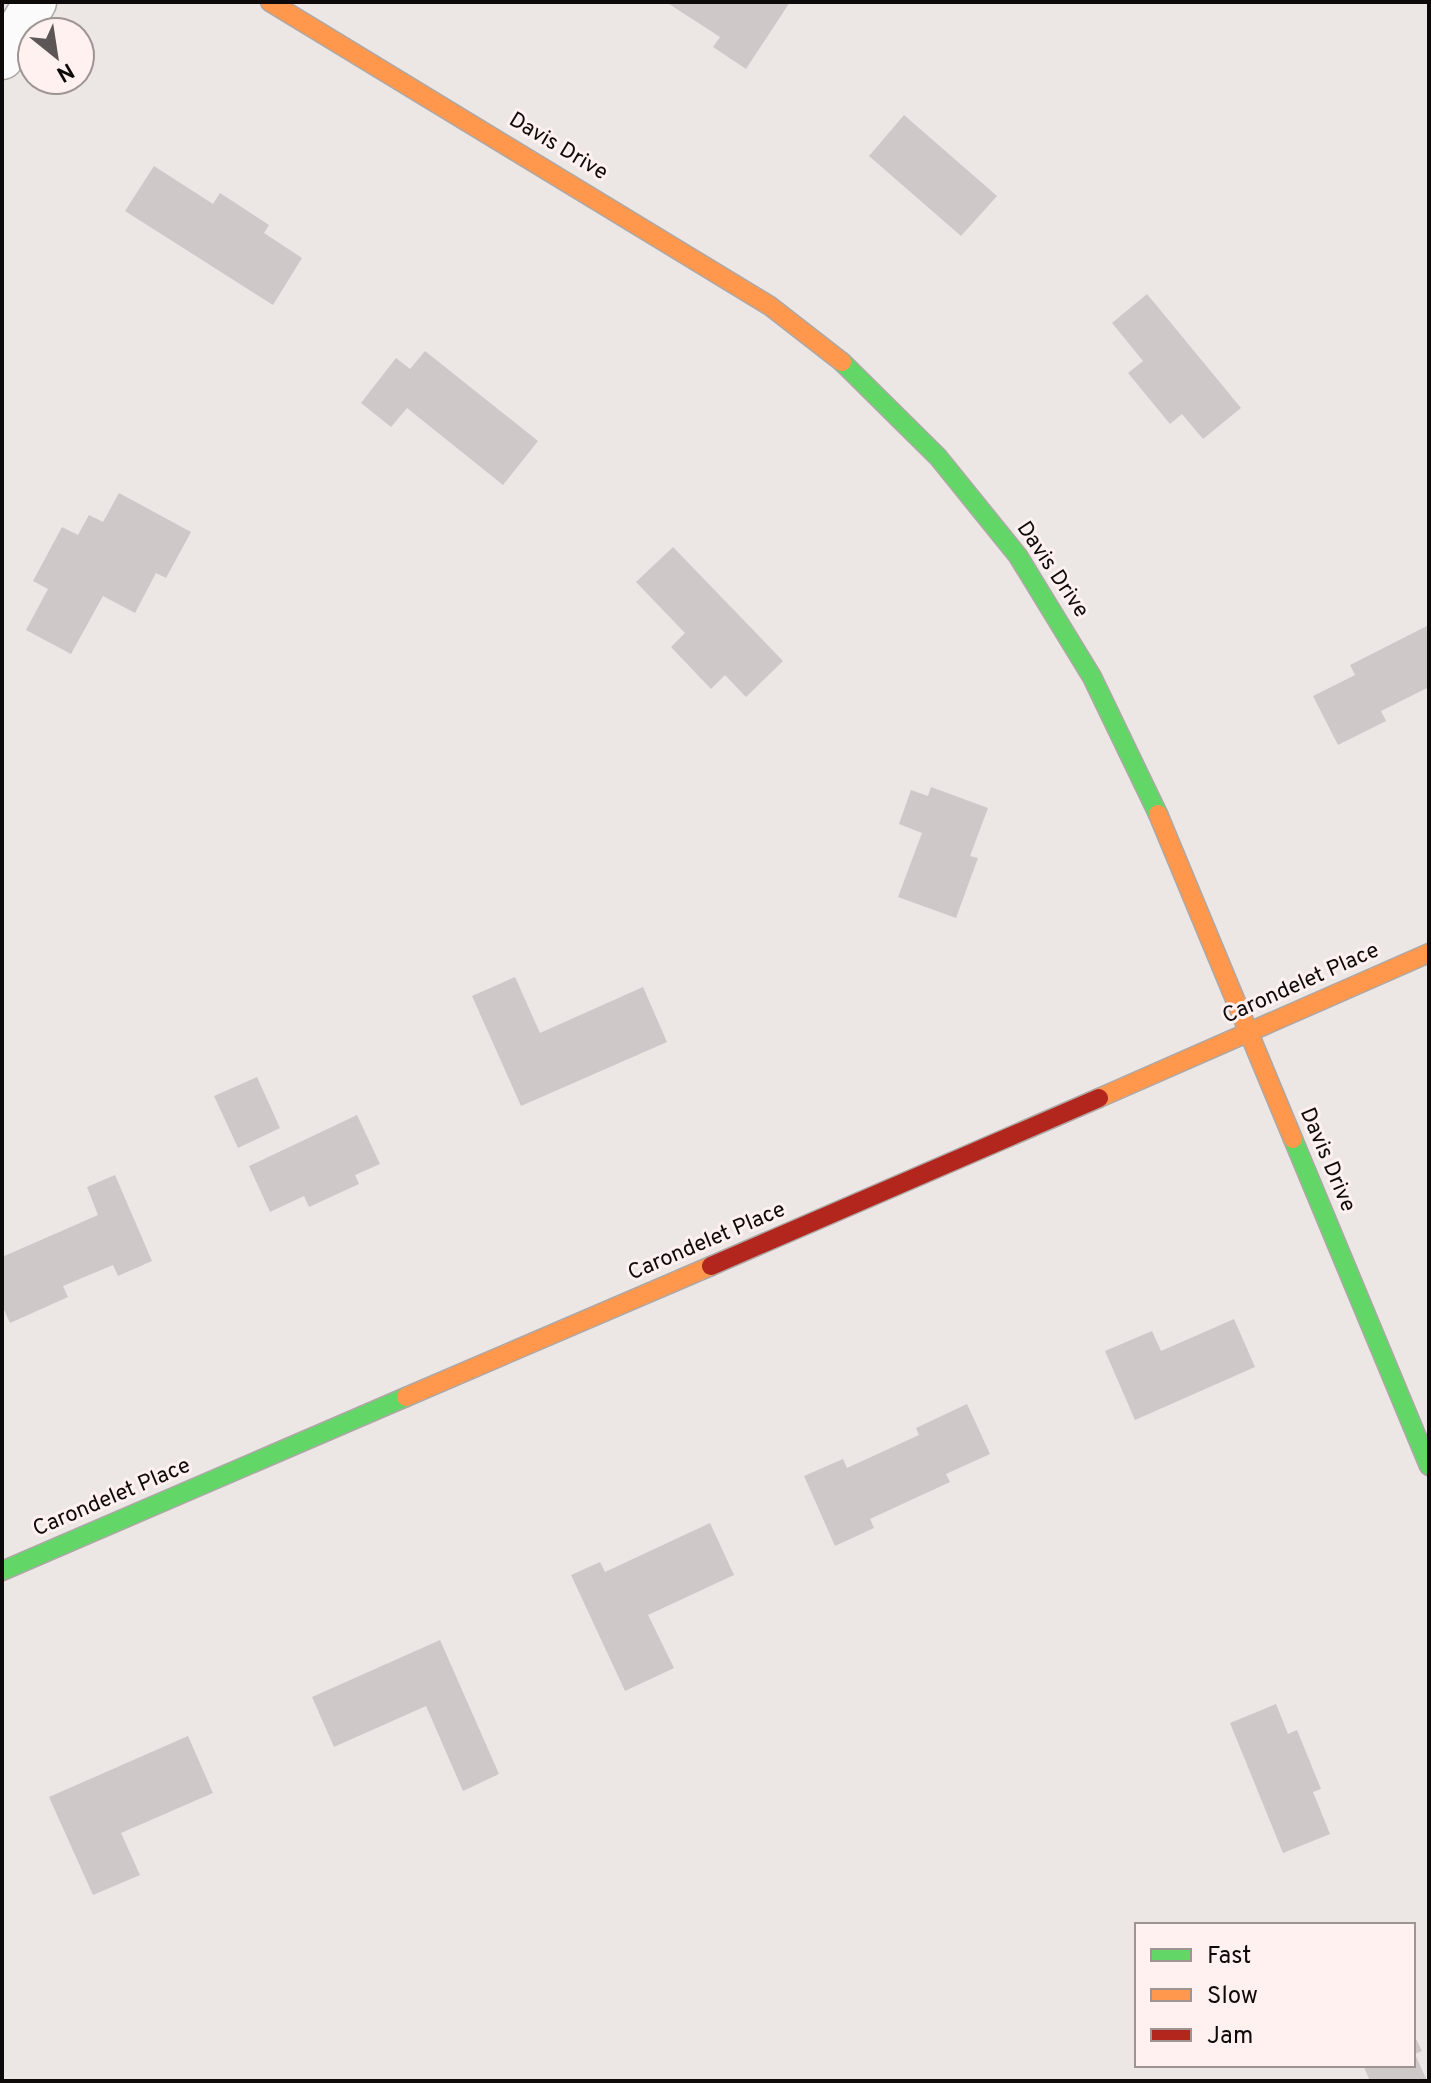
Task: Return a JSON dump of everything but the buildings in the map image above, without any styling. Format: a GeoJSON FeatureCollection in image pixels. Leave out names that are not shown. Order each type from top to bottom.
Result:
{"type":"FeatureCollection","features":[{"type":"Feature","properties":{"kind":"street"},"geometry":{"type":"LineString","coordinates":[[2,58],[35,2]]}},
{"type":"Feature","properties":{"kind":"street","name":"Davis Drive"},"geometry":{"type":"LineString","coordinates":[[270,2],[770,306],[844,364],[938,457],[1018,556],[1092,677],[1149,793],[1429,1466]]}},
{"type":"Feature","properties":{"kind":"street","name":"Carondelet Place"},"geometry":{"type":"LineString","coordinates":[[2,1571],[1429,953]]}},
{"type":"Feature","properties":{"kind":"traffic: fast"},"geometry":{"type":"LineString","coordinates":[[842,362],[938,457],[1018,556],[1092,677],[1158,814]]}},
{"type":"Feature","properties":{"kind":"traffic: fast"},"geometry":{"type":"LineString","coordinates":[[1293,1139],[1429,1466]]}},
{"type":"Feature","properties":{"kind":"traffic: fast"},"geometry":{"type":"LineString","coordinates":[[2,1571],[406,1397]]}},
{"type":"Feature","properties":{"kind":"traffic: slow"},"geometry":{"type":"LineString","coordinates":[[270,2],[770,306],[842,362]]}},
{"type":"Feature","properties":{"kind":"traffic: slow"},"geometry":{"type":"LineString","coordinates":[[1158,814],[1293,1139]]}},
{"type":"Feature","properties":{"kind":"traffic: slow"},"geometry":{"type":"LineString","coordinates":[[1099,1098],[1429,953]]}},
{"type":"Feature","properties":{"kind":"traffic: slow"},"geometry":{"type":"LineString","coordinates":[[406,1397],[711,1266]]}},
{"type":"Feature","properties":{"kind":"traffic: jam"},"geometry":{"type":"LineString","coordinates":[[711,1266],[1099,1098]]}}]}
